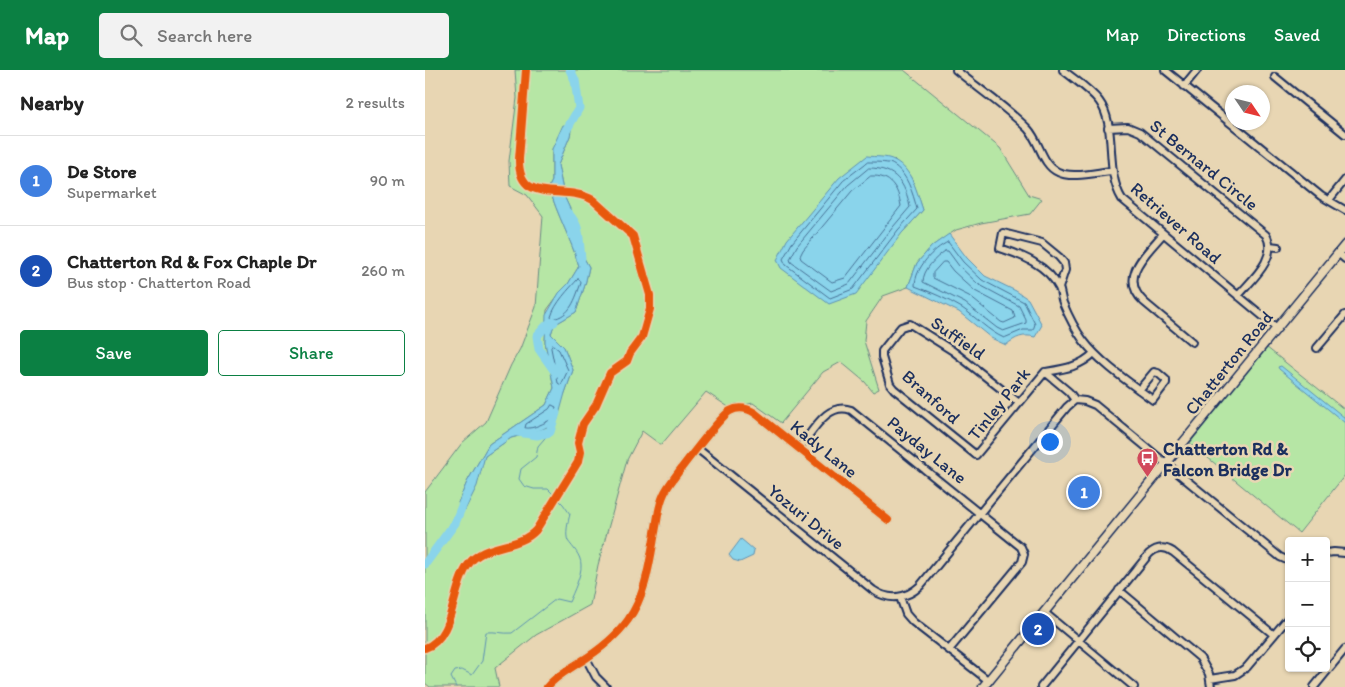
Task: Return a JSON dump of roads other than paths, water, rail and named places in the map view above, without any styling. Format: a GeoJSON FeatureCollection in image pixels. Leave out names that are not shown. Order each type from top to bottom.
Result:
{"type":"FeatureCollection","features":[{"type":"Feature","properties":{"kind":"main road","name":"Chatterton Road"},"geometry":{"type":"LineString","coordinates":[[986,684],[1345,245]]}},
{"type":"Feature","properties":{"kind":"street"},"geometry":{"type":"LineString","coordinates":[[955,70],[1028,129],[1040,146],[1048,164],[1055,170],[1063,174],[1073,175],[1112,171]]}},
{"type":"Feature","properties":{"kind":"street","name":"Retriever Road"},"geometry":{"type":"LineString","coordinates":[[1063,70],[1100,101],[1107,118],[1112,171],[1122,199],[1277,328]]}},
{"type":"Feature","properties":{"kind":"street"},"geometry":{"type":"LineString","coordinates":[[1165,70],[1329,200],[1345,210]]}},
{"type":"Feature","properties":{"kind":"street"},"geometry":{"type":"LineString","coordinates":[[1184,86],[1197,70]]}},
{"type":"Feature","properties":{"kind":"street"},"geometry":{"type":"LineString","coordinates":[[1275,77],[1345,134]]}},
{"type":"Feature","properties":{"kind":"street","name":"St Bernard Circle"},"geometry":{"type":"LineString","coordinates":[[1108,128],[1129,127],[1140,132],[1263,233],[1270,246]]}},
{"type":"Feature","properties":{"kind":"street"},"geometry":{"type":"LineString","coordinates":[[1329,200],[1345,180]]}},
{"type":"Feature","properties":{"kind":"street"},"geometry":{"type":"LineString","coordinates":[[1059,288],[1065,270],[1064,263],[1059,257],[1043,243],[1003,233],[999,248],[1037,264],[1048,274],[1059,288],[1063,303],[1071,319],[1094,353],[1139,390],[1153,400],[1167,380],[1154,372],[1139,390]]}},
{"type":"Feature","properties":{"kind":"street"},"geometry":{"type":"LineString","coordinates":[[1163,234],[1136,267],[1133,276],[1133,286],[1137,295],[1144,302],[1192,342]]}},
{"type":"Feature","properties":{"kind":"street"},"geometry":{"type":"LineString","coordinates":[[1238,296],[1267,261],[1270,246],[1278,247]]}},
{"type":"Feature","properties":{"kind":"street"},"geometry":{"type":"LineString","coordinates":[[1338,253],[1345,259]]}},
{"type":"Feature","properties":{"kind":"street"},"geometry":{"type":"LineString","coordinates":[[1317,348],[1345,315]]}},
{"type":"Feature","properties":{"kind":"street","name":"Suffield"},"geometry":{"type":"LineString","coordinates":[[882,351],[901,327],[910,324],[953,351],[1019,403]]}},
{"type":"Feature","properties":{"kind":"street","name":"Branford"},"geometry":{"type":"LineString","coordinates":[[882,351],[890,384],[894,389],[976,456]]}},
{"type":"Feature","properties":{"kind":"street","name":"Tinley Park"},"geometry":{"type":"LineString","coordinates":[[976,456],[1045,372],[1074,366],[1084,362],[1094,353]]}},
{"type":"Feature","properties":{"kind":"street","name":"Tinley Park"},"geometry":{"type":"LineString","coordinates":[[1045,372],[1069,392],[1075,400]]}},
{"type":"Feature","properties":{"kind":"street"},"geometry":{"type":"LineString","coordinates":[[986,684],[949,650],[913,622],[906,614],[900,597],[911,594],[920,586],[1067,407],[1075,400],[1095,405],[1285,559]]}},
{"type":"Feature","properties":{"kind":"street","name":"Kady Lane"},"geometry":{"type":"LineString","coordinates":[[698,448],[731,410],[739,408],[748,409],[888,520]]}},
{"type":"Feature","properties":{"kind":"street","name":"Payday Lane"},"geometry":{"type":"LineString","coordinates":[[799,448],[830,412],[840,408],[851,410],[980,512],[1021,547],[1024,554],[1019,565],[949,650]]}},
{"type":"Feature","properties":{"kind":"street"},"geometry":{"type":"LineString","coordinates":[[547,687],[555,677],[586,658],[615,636],[629,619],[636,607],[646,578],[664,494],[698,448]]}},
{"type":"Feature","properties":{"kind":"street","name":"Yozuri Drive"},"geometry":{"type":"LineString","coordinates":[[698,448],[873,590],[886,596],[900,597]]}},
{"type":"Feature","properties":{"kind":"street"},"geometry":{"type":"LineString","coordinates":[[1041,687],[1149,554],[1161,548],[1173,552],[1274,635]]}},
{"type":"Feature","properties":{"kind":"street"},"geometry":{"type":"LineString","coordinates":[[1330,551],[1334,549],[1345,553]]}},
{"type":"Feature","properties":{"kind":"street"},"geometry":{"type":"LineString","coordinates":[[1119,590],[1200,658],[1207,668],[1211,687]]}},
{"type":"Feature","properties":{"kind":"street"},"geometry":{"type":"LineString","coordinates":[[1045,613],[1134,687]]}},
{"type":"Feature","properties":{"kind":"street"},"geometry":{"type":"LineString","coordinates":[[1210,680],[1241,672],[1254,660],[1285,622]]}},
{"type":"Feature","properties":{"kind":"street"},"geometry":{"type":"LineString","coordinates":[[1314,687],[1345,649]]}},
{"type":"Feature","properties":{"kind":"street"},"geometry":{"type":"LineString","coordinates":[[586,658],[599,681],[607,687]]}},
{"type":"Feature","properties":{"kind":"water"},"geometry":{"type":"Polygon","coordinates":[[[563,125],[572,126],[558,165],[564,196],[570,209],[584,258],[589,267],[576,312],[554,325],[551,334],[564,347],[573,370],[557,422],[541,430],[511,438],[485,456],[477,486],[465,510],[458,503],[467,482],[489,444],[546,405],[554,388],[545,342],[546,315],[559,293],[568,284],[579,266],[549,187],[552,181],[552,149],[563,125]]]}},
{"type":"Feature","properties":{"kind":"water"},"geometry":{"type":"Polygon","coordinates":[[[867,156],[888,158],[900,164],[910,175],[923,210],[902,233],[856,294],[829,304],[781,268],[777,260],[787,240],[839,178],[867,156]]]}},
{"type":"Feature","properties":{"kind":"water"},"geometry":{"type":"Polygon","coordinates":[[[949,234],[967,258],[985,276],[1028,299],[1042,325],[1035,337],[1020,337],[1006,345],[991,338],[959,312],[908,287],[917,263],[932,246],[949,234]]]}},
{"type":"Feature","properties":{"kind":"water"},"geometry":{"type":"Polygon","coordinates":[[[1281,366],[1345,418],[1345,423],[1279,369],[1278,367],[1281,366]]]}},
{"type":"Feature","properties":{"kind":"water"},"geometry":{"type":"Polygon","coordinates":[[[741,539],[754,550],[753,556],[740,562],[733,560],[729,555],[741,539]]]}},
{"type":"Feature","properties":{"kind":"waterway"},"geometry":{"type":"LineString","coordinates":[[563,136],[579,108],[575,80],[570,70]]}},
{"type":"Feature","properties":{"kind":"waterway"},"geometry":{"type":"LineString","coordinates":[[564,210],[570,215],[576,226],[581,258]]}},
{"type":"Feature","properties":{"kind":"waterway"},"geometry":{"type":"LineString","coordinates":[[554,322],[547,325],[537,336],[539,349],[556,373]]}},
{"type":"Feature","properties":{"kind":"waterway"},"geometry":{"type":"LineString","coordinates":[[518,432],[537,435],[550,432],[556,413]]}},
{"type":"Feature","properties":{"kind":"waterway"},"geometry":{"type":"LineString","coordinates":[[456,687],[451,677],[455,671],[462,670],[472,675],[482,661],[486,632],[512,633],[556,599],[569,602],[577,584],[581,561],[567,538],[570,514],[548,489],[534,489],[524,486],[519,479],[521,469],[536,457],[538,446],[550,432]]}},
{"type":"Feature","properties":{"kind":"waterway"},"geometry":{"type":"LineString","coordinates":[[425,564],[455,523],[466,496]]}},
{"type":"Feature","properties":{"kind":"place","name":"Chatterton Rd & Falcon Bridge Dr"},"geometry":{"type":"Point","coordinates":[1147,478]}},
{"type":"Feature","properties":{"kind":"place","name":"De Store"},"geometry":{"type":"Point","coordinates":[1084,492]}},
{"type":"Feature","properties":{"kind":"place","name":"Chatterton Rd & Fox Chaple Dr"},"geometry":{"type":"Point","coordinates":[1038,629]}}]}
